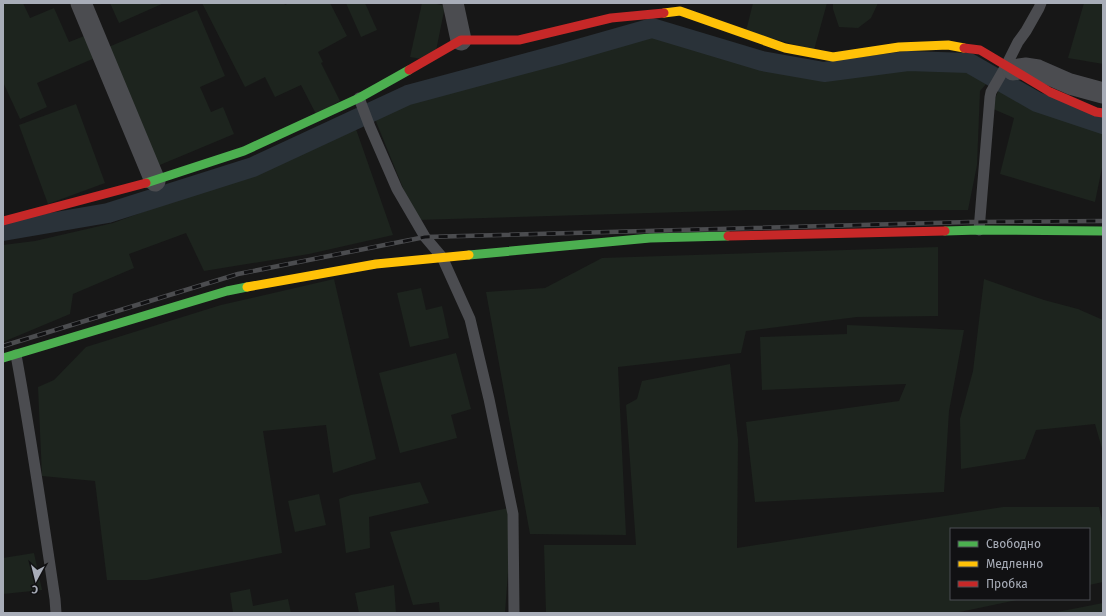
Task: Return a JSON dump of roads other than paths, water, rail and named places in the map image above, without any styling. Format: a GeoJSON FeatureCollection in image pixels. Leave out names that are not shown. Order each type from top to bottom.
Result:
{"type":"FeatureCollection","features":[{"type":"Feature","properties":{"kind":"street"},"geometry":{"type":"LineString","coordinates":[[81,3],[155,181]]}},
{"type":"Feature","properties":{"kind":"street"},"geometry":{"type":"LineString","coordinates":[[453,3],[461,40]]}},
{"type":"Feature","properties":{"kind":"street"},"geometry":{"type":"LineString","coordinates":[[3,221],[155,181],[244,151],[358,98],[461,40],[519,40],[611,18],[680,11],[785,48],[833,57],[899,47],[948,45],[980,50],[1007,69],[1050,92],[1096,112],[1103,113]]}},
{"type":"Feature","properties":{"kind":"street"},"geometry":{"type":"LineString","coordinates":[[1007,69],[1025,68],[1038,70],[1070,84],[1103,93]]}},
{"type":"Feature","properties":{"kind":"street"},"geometry":{"type":"LineString","coordinates":[[3,358],[227,291],[376,264],[650,238],[979,230],[1103,231]]}},
{"type":"Feature","properties":{"kind":"lane"},"geometry":{"type":"LineString","coordinates":[[979,230],[990,97],[996,83],[1007,69],[1018,42],[1040,8],[1040,3]]}},
{"type":"Feature","properties":{"kind":"lane"},"geometry":{"type":"LineString","coordinates":[[358,98],[397,189],[424,238],[442,257],[470,319],[489,399],[513,514],[514,613]]}},
{"type":"Feature","properties":{"kind":"lane"},"geometry":{"type":"LineString","coordinates":[[16,355],[37,480],[56,613]]}},
{"type":"Feature","properties":{"kind":"waterway"},"geometry":{"type":"LineString","coordinates":[[3,231],[108,213],[253,167],[408,95],[652,28],[762,61],[824,72],[908,61],[969,63],[1037,102],[1103,124]]}},
{"type":"Feature","properties":{"kind":"railway"},"geometry":{"type":"LineString","coordinates":[[3,346],[238,274],[425,237],[969,222],[1103,221]]}}]}
